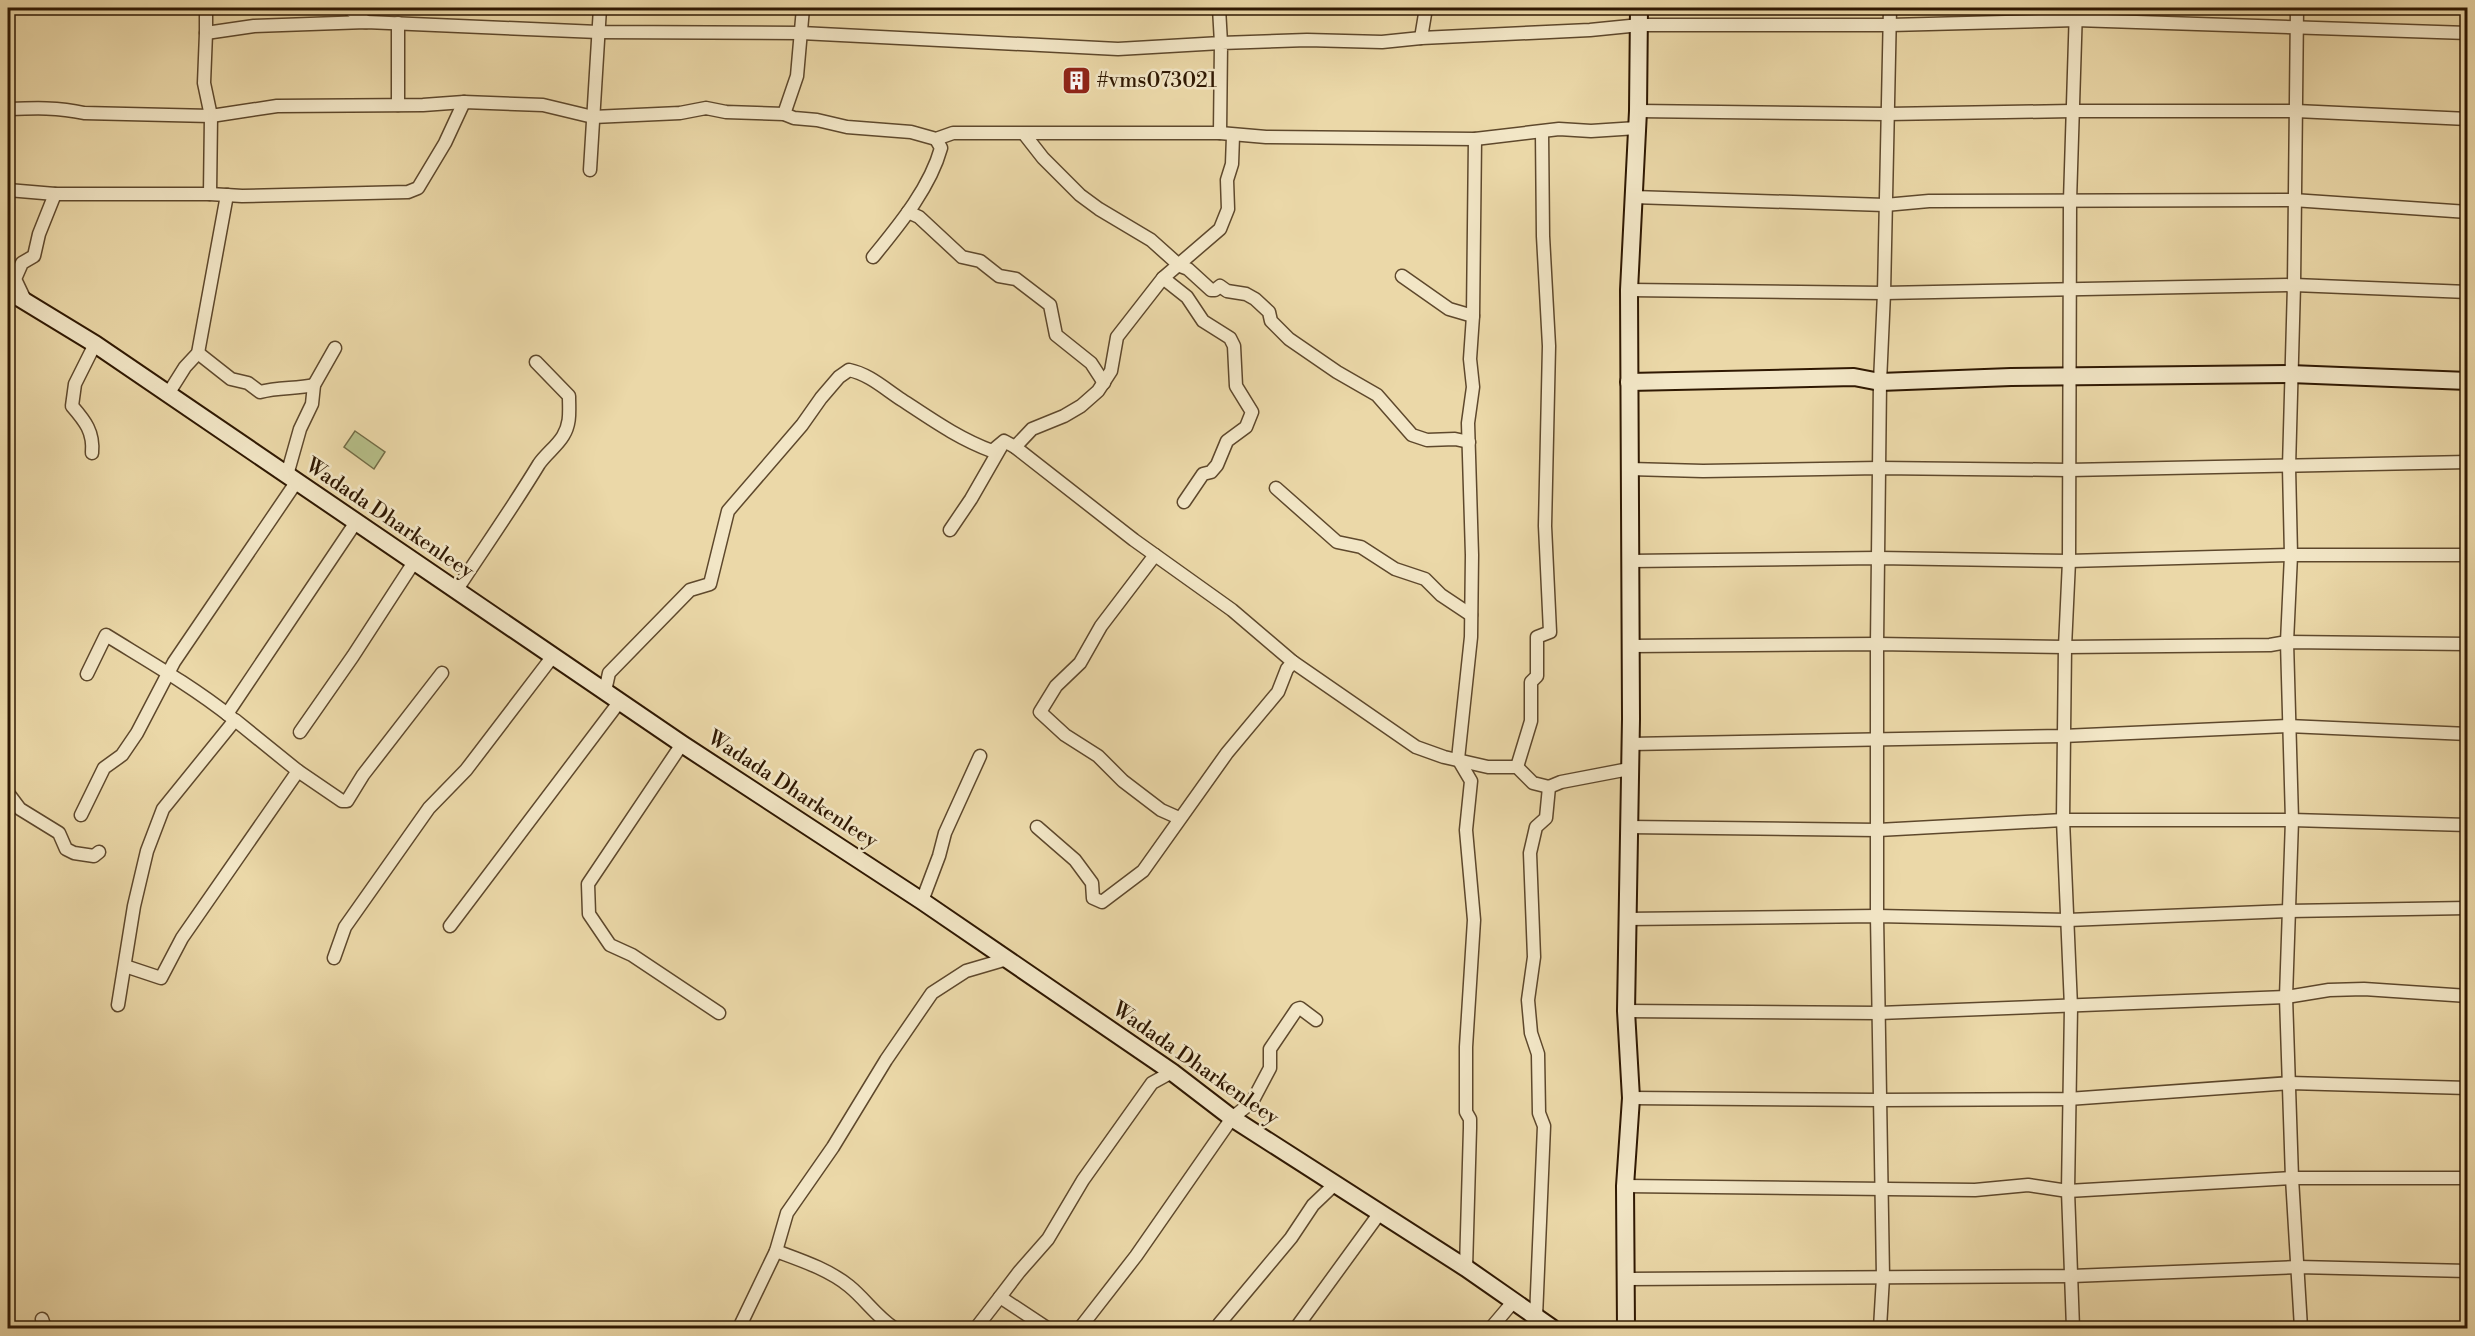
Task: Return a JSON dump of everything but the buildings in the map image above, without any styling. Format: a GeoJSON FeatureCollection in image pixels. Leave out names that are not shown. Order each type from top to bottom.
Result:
{"type":"FeatureCollection","features":[{"type":"Feature","properties":{"kind":"street"},"geometry":{"type":"LineString","coordinates":[[206,8],[204,83],[211,116],[210,194]]}},
{"type":"Feature","properties":{"kind":"street"},"geometry":{"type":"LineString","coordinates":[[348,8],[366,21]]}},
{"type":"Feature","properties":{"kind":"street"},"geometry":{"type":"LineString","coordinates":[[590,170],[600,8]]}},
{"type":"Feature","properties":{"kind":"street"},"geometry":{"type":"LineString","coordinates":[[784,114],[797,76],[803,8]]}},
{"type":"Feature","properties":{"kind":"street"},"geometry":{"type":"LineString","coordinates":[[1219,8],[1220,133]]}},
{"type":"Feature","properties":{"kind":"street"},"geometry":{"type":"LineString","coordinates":[[1421,38],[1426,8]]}},
{"type":"Feature","properties":{"kind":"street"},"geometry":{"type":"LineString","coordinates":[[1626,1329],[1625,1186],[1631,1098],[1626,1011],[1631,646],[1629,291],[1638,111],[1639,8]]}},
{"type":"Feature","properties":{"kind":"street"},"geometry":{"type":"LineString","coordinates":[[1880,1329],[1882,1277],[1877,916],[1879,741],[1877,644],[1880,382],[1890,8]]}},
{"type":"Feature","properties":{"kind":"street"},"geometry":{"type":"LineString","coordinates":[[2297,8],[2294,285],[2290,374],[2291,555],[2286,642],[2292,820],[2286,997],[2292,1178],[2301,1329]]}},
{"type":"Feature","properties":{"kind":"street"},"geometry":{"type":"LineString","coordinates":[[206,33],[254,27],[366,21],[598,32],[801,33],[1118,49],[1307,40],[1382,42],[1640,25],[1890,26],[2076,14],[2296,28],[2468,33]]}},
{"type":"Feature","properties":{"kind":"street"},"geometry":{"type":"LineString","coordinates":[[2073,1329],[2068,1191],[2071,1006],[2063,820],[2065,647],[2069,561],[2070,201],[2076,14]]}},
{"type":"Feature","properties":{"kind":"street"},"geometry":{"type":"LineString","coordinates":[[398,23],[398,105]]}},
{"type":"Feature","properties":{"kind":"street"},"geometry":{"type":"LineString","coordinates":[[8,190],[55,194],[227,195],[408,192],[418,188],[445,143],[464,102]]}},
{"type":"Feature","properties":{"kind":"street"},"geometry":{"type":"LineString","coordinates":[[8,109],[38,107],[84,113],[211,116],[277,106],[464,102],[543,105],[594,117],[680,113],[706,108],[726,112],[784,114],[794,118],[817,120],[847,127],[911,132],[936,139],[953,133],[1025,135],[1220,133],[1233,136],[1475,139],[1559,129],[1591,131],[1637,128]]}},
{"type":"Feature","properties":{"kind":"street"},"geometry":{"type":"LineString","coordinates":[[1638,111],[1887,114],[2296,111],[2468,119]]}},
{"type":"Feature","properties":{"kind":"street"},"geometry":{"type":"LineString","coordinates":[[1517,767],[1531,722],[1530,682],[1537,676],[1537,637],[1550,632],[1545,526],[1549,346],[1542,236],[1542,132]]}},
{"type":"Feature","properties":{"kind":"street"},"geometry":{"type":"LineString","coordinates":[[1025,135],[1043,158],[1080,195],[1151,240],[1179,266],[1188,269],[1211,290],[1220,286],[1227,291],[1255,298],[1269,312],[1270,321],[1289,339],[1336,372],[1377,395],[1412,435],[1426,440],[1455,439],[1469,442]]}},
{"type":"Feature","properties":{"kind":"street"},"geometry":{"type":"LineString","coordinates":[[604,690],[609,673],[690,590],[710,584],[728,511],[802,425],[827,391],[849,370],[859,372],[879,384],[974,445],[992,451],[1081,406],[1104,383],[1111,371],[1117,337],[1163,278],[1179,266],[1212,233],[1220,229],[1228,208],[1227,180],[1232,164],[1233,136]]}},
{"type":"Feature","properties":{"kind":"street"},"geometry":{"type":"LineString","coordinates":[[873,257],[908,212],[938,158],[941,148],[936,139]]}},
{"type":"Feature","properties":{"kind":"street"},"geometry":{"type":"LineString","coordinates":[[1466,1268],[1470,1119],[1466,1112],[1466,1047],[1474,920],[1466,830],[1471,781],[1458,759],[1471,637],[1469,405],[1473,387],[1470,359],[1473,316],[1475,139]]}},
{"type":"Feature","properties":{"kind":"street"},"geometry":{"type":"LineString","coordinates":[[25,300],[15,279],[22,263],[34,256],[39,234],[55,194]]}},
{"type":"Feature","properties":{"kind":"street"},"geometry":{"type":"LineString","coordinates":[[168,394],[185,367],[198,353],[227,195]]}},
{"type":"Feature","properties":{"kind":"street"},"geometry":{"type":"LineString","coordinates":[[1633,197],[1885,205],[1929,201],[2294,200],[2468,212]]}},
{"type":"Feature","properties":{"kind":"street"},"geometry":{"type":"LineString","coordinates":[[908,212],[919,216],[962,257],[980,261],[999,276],[1016,279],[1050,305],[1056,335],[1091,363],[1104,383]]}},
{"type":"Feature","properties":{"kind":"street"},"geometry":{"type":"LineString","coordinates":[[1402,276],[1449,309],[1473,316]]}},
{"type":"Feature","properties":{"kind":"street"},"geometry":{"type":"LineString","coordinates":[[1163,278],[1187,297],[1203,321],[1230,338],[1234,345],[1236,386],[1252,412],[1246,427],[1223,446],[1217,465],[1211,472],[1203,474],[1184,502]]}},
{"type":"Feature","properties":{"kind":"street"},"geometry":{"type":"LineString","coordinates":[[1629,291],[1884,293],[2294,285],[2468,292]]}},
{"type":"Feature","properties":{"kind":"street","name":"Wadada Dharkenleey"},"geometry":{"type":"LineString","coordinates":[[8,291],[95,344],[682,744],[922,901],[1172,1072],[1232,1118],[1466,1268],[1552,1329]]}},
{"type":"Feature","properties":{"kind":"street"},"geometry":{"type":"LineString","coordinates":[[92,453],[91,433],[87,423],[72,406],[75,384],[95,344]]}},
{"type":"Feature","properties":{"kind":"street"},"geometry":{"type":"LineString","coordinates":[[81,815],[104,768],[122,755],[137,733],[168,674],[292,478],[300,429],[312,404],[314,386],[335,348]]}},
{"type":"Feature","properties":{"kind":"street"},"geometry":{"type":"LineString","coordinates":[[198,353],[231,379],[248,382],[260,392],[273,388],[293,390],[314,386]]}},
{"type":"Feature","properties":{"kind":"street"},"geometry":{"type":"LineString","coordinates":[[456,591],[525,489],[540,462],[563,436],[570,418],[569,396],[536,362]]}},
{"type":"Feature","properties":{"kind":"street"},"geometry":{"type":"LineString","coordinates":[[1629,382],[1854,377],[1880,382],[2011,376],[2290,374],[2468,381]]}},
{"type":"Feature","properties":{"kind":"street"},"geometry":{"type":"LineString","coordinates":[[950,530],[1009,444]]}},
{"type":"Feature","properties":{"kind":"street"},"geometry":{"type":"LineString","coordinates":[[1009,444],[1087,505],[1232,610],[1293,662],[1416,747],[1444,757],[1488,767],[1517,767],[1533,783],[1549,787],[1561,782],[1629,769]]}},
{"type":"Feature","properties":{"kind":"street"},"geometry":{"type":"LineString","coordinates":[[1630,469],[1703,471],[1879,468],[2069,470],[2468,462]]}},
{"type":"Feature","properties":{"kind":"street"},"geometry":{"type":"LineString","coordinates":[[1276,488],[1337,542],[1361,547],[1395,569],[1425,579],[1441,595],[1471,615]]}},
{"type":"Feature","properties":{"kind":"street"},"geometry":{"type":"LineString","coordinates":[[118,1005],[134,906],[147,851],[163,809],[231,717],[356,522]]}},
{"type":"Feature","properties":{"kind":"street"},"geometry":{"type":"LineString","coordinates":[[1155,555],[1101,626],[1080,663],[1056,686],[1040,712],[1065,735],[1098,756],[1123,781],[1161,810],[1179,818]]}},
{"type":"Feature","properties":{"kind":"street"},"geometry":{"type":"LineString","coordinates":[[1630,561],[1878,558],[2069,561],[2291,555],[2468,555]]}},
{"type":"Feature","properties":{"kind":"street"},"geometry":{"type":"LineString","coordinates":[[300,732],[353,657],[414,562]]}},
{"type":"Feature","properties":{"kind":"street"},"geometry":{"type":"LineString","coordinates":[[87,674],[106,635],[204,696],[298,771],[342,801],[347,801],[363,775],[442,673]]}},
{"type":"Feature","properties":{"kind":"street"},"geometry":{"type":"LineString","coordinates":[[1631,646],[1877,644],[2065,647],[2270,645],[2286,642],[2468,644]]}},
{"type":"Feature","properties":{"kind":"street"},"geometry":{"type":"LineString","coordinates":[[334,958],[345,927],[429,808],[466,770],[553,656]]}},
{"type":"Feature","properties":{"kind":"street"},"geometry":{"type":"LineString","coordinates":[[1037,827],[1075,860],[1092,883],[1093,898],[1102,902],[1143,871],[1227,753],[1278,692],[1287,669],[1293,662]]}},
{"type":"Feature","properties":{"kind":"street"},"geometry":{"type":"LineString","coordinates":[[450,926],[620,701]]}},
{"type":"Feature","properties":{"kind":"street"},"geometry":{"type":"LineString","coordinates":[[1630,744],[2064,736],[2288,726],[2468,734]]}},
{"type":"Feature","properties":{"kind":"street"},"geometry":{"type":"LineString","coordinates":[[682,744],[588,884],[589,914],[610,945],[632,955],[719,1013]]}},
{"type":"Feature","properties":{"kind":"street"},"geometry":{"type":"LineString","coordinates":[[922,901],[948,824],[980,756]]}},
{"type":"Feature","properties":{"kind":"street"},"geometry":{"type":"LineString","coordinates":[[125,966],[161,978],[182,938],[298,771]]}},
{"type":"Feature","properties":{"kind":"street"},"geometry":{"type":"LineString","coordinates":[[1536,1317],[1544,1126],[1539,1113],[1538,1054],[1531,1032],[1528,1000],[1534,957],[1530,853],[1536,827],[1546,818],[1549,787]]}},
{"type":"Feature","properties":{"kind":"street"},"geometry":{"type":"LineString","coordinates":[[8,793],[20,809],[59,833],[66,849],[94,856],[99,852]]}},
{"type":"Feature","properties":{"kind":"street"},"geometry":{"type":"LineString","coordinates":[[1628,827],[1878,830],[2063,820],[2292,820],[2468,825]]}},
{"type":"Feature","properties":{"kind":"street"},"geometry":{"type":"LineString","coordinates":[[1626,919],[1877,916],[2068,920],[2288,910],[2468,908]]}},
{"type":"Feature","properties":{"kind":"street"},"geometry":{"type":"LineString","coordinates":[[739,1329],[776,1251],[787,1213],[833,1147],[886,1060],[932,993],[966,971],[1007,959]]}},
{"type":"Feature","properties":{"kind":"street"},"geometry":{"type":"LineString","coordinates":[[1626,1011],[1879,1013],[2286,997],[2329,990],[2364,989],[2468,996]]}},
{"type":"Feature","properties":{"kind":"street"},"geometry":{"type":"LineString","coordinates":[[1080,1329],[1136,1256],[1232,1118],[1252,1102],[1270,1068],[1270,1049],[1297,1009],[1300,1008],[1316,1020]]}},
{"type":"Feature","properties":{"kind":"street"},"geometry":{"type":"LineString","coordinates":[[976,1329],[1019,1272],[1048,1239],[1083,1180],[1152,1083],[1172,1072]]}},
{"type":"Feature","properties":{"kind":"street"},"geometry":{"type":"LineString","coordinates":[[1631,1098],[2068,1099],[2290,1083],[2468,1088]]}},
{"type":"Feature","properties":{"kind":"street"},"geometry":{"type":"LineString","coordinates":[[1625,1186],[1975,1190],[2028,1185],[2068,1191],[2292,1178],[2468,1178]]}},
{"type":"Feature","properties":{"kind":"street"},"geometry":{"type":"LineString","coordinates":[[1219,1324],[1291,1238],[1313,1205],[1335,1184]]}},
{"type":"Feature","properties":{"kind":"street"},"geometry":{"type":"LineString","coordinates":[[1296,1329],[1379,1214]]}},
{"type":"Feature","properties":{"kind":"street"},"geometry":{"type":"LineString","coordinates":[[776,1251],[806,1262],[849,1286],[885,1323],[894,1329]]}},
{"type":"Feature","properties":{"kind":"street"},"geometry":{"type":"LineString","coordinates":[[1627,1279],[2072,1276],[2298,1267],[2468,1271]]}},
{"type":"Feature","properties":{"kind":"street"},"geometry":{"type":"LineString","coordinates":[[1000,1297],[1047,1329]]}},
{"type":"Feature","properties":{"kind":"street"},"geometry":{"type":"LineString","coordinates":[[1491,1329],[1513,1302]]}},
{"type":"Feature","properties":{"kind":"green space"},"geometry":{"type":"Polygon","coordinates":[[[355,431],[385,452],[374,469],[344,447],[355,431]]]}},
{"type":"Feature","properties":{"kind":"place","name":"#vms073021"},"geometry":{"type":"Point","coordinates":[1076,80]}}]}
